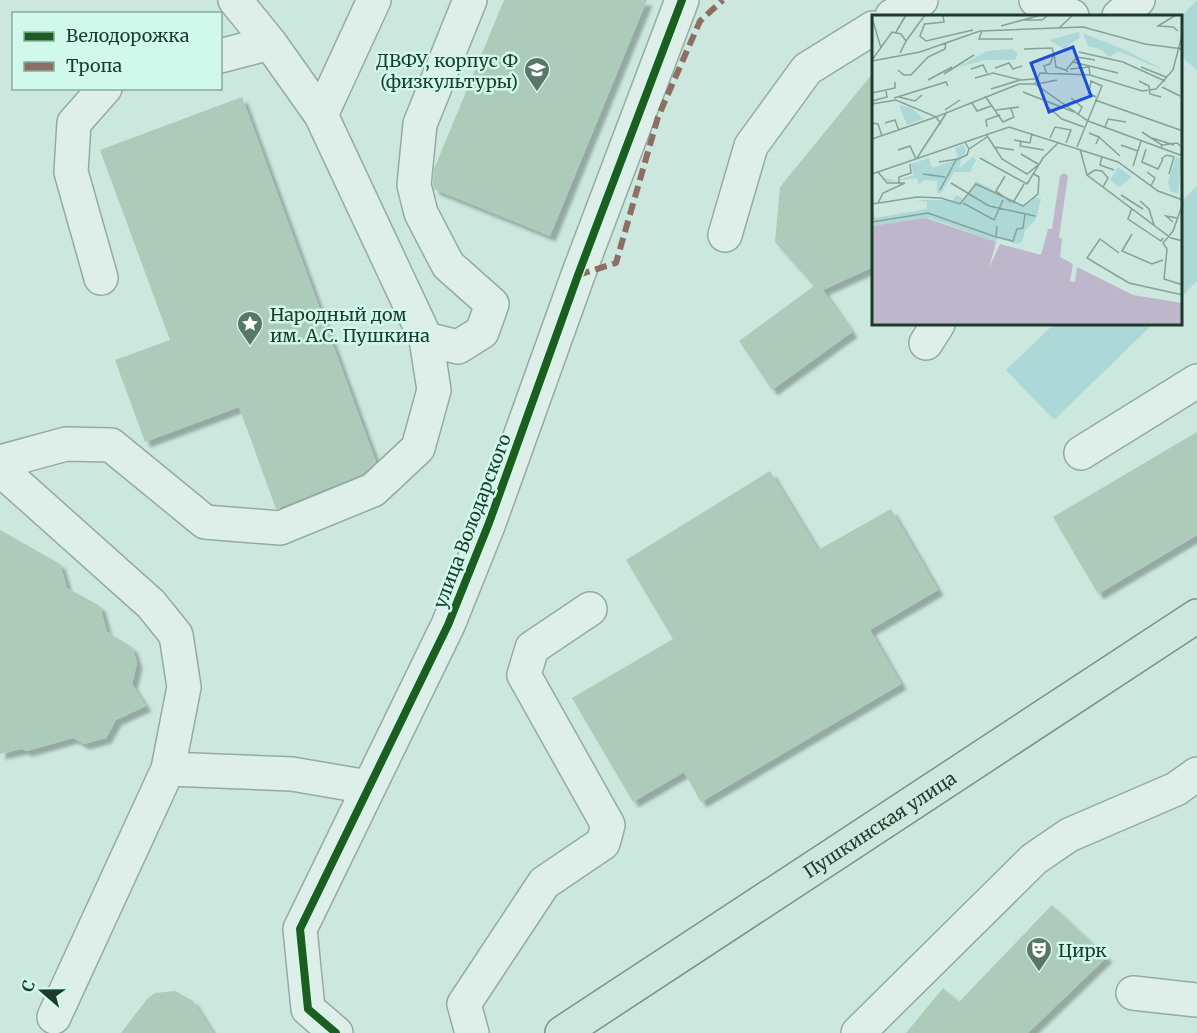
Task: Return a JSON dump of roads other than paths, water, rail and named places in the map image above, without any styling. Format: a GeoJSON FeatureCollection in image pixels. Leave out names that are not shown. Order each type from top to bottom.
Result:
{"type":"FeatureCollection","features":[{"type":"Feature","properties":{"kind":"main road","name":"Пушкинская улица"},"geometry":{"type":"LineString","coordinates":[[562,1033],[1197,616]]}},
{"type":"Feature","properties":{"kind":"street"},"geometry":{"type":"LineString","coordinates":[[0,462],[66,444],[111,445],[205,522],[279,528],[373,490],[418,448],[434,390],[426,339],[321,115],[236,0]]}},
{"type":"Feature","properties":{"kind":"street"},"geometry":{"type":"LineString","coordinates":[[321,115],[375,0]]}},
{"type":"Feature","properties":{"kind":"street"},"geometry":{"type":"LineString","coordinates":[[426,339],[458,347],[482,332],[492,304],[448,265],[421,213],[414,184],[420,124],[470,0]]}},
{"type":"Feature","properties":{"kind":"street","name":"улица Володарского"},"geometry":{"type":"LineString","coordinates":[[336,1033],[308,1009],[300,929],[448,625],[489,523],[598,219],[682,0]]}},
{"type":"Feature","properties":{"kind":"street"},"geometry":{"type":"LineString","coordinates":[[894,15],[921,0]]}},
{"type":"Feature","properties":{"kind":"street"},"geometry":{"type":"LineString","coordinates":[[1036,0],[1070,15]]}},
{"type":"Feature","properties":{"kind":"street"},"geometry":{"type":"LineString","coordinates":[[1120,15],[1138,0]]}},
{"type":"Feature","properties":{"kind":"street"},"geometry":{"type":"LineString","coordinates":[[725,235],[751,146],[807,69],[872,29]]}},
{"type":"Feature","properties":{"kind":"street"},"geometry":{"type":"LineString","coordinates":[[222,55],[270,43]]}},
{"type":"Feature","properties":{"kind":"street"},"geometry":{"type":"LineString","coordinates":[[101,278],[71,172],[74,123],[103,90]]}},
{"type":"Feature","properties":{"kind":"street"},"geometry":{"type":"LineString","coordinates":[[1082,453],[1197,381]]}},
{"type":"Feature","properties":{"kind":"street"},"geometry":{"type":"LineString","coordinates":[[0,470],[151,604],[176,635],[184,687],[168,769],[54,1017]]}},
{"type":"Feature","properties":{"kind":"street"},"geometry":{"type":"LineString","coordinates":[[472,1033],[464,1004],[544,883],[603,843],[608,825],[524,675],[532,648],[590,609]]}},
{"type":"Feature","properties":{"kind":"street"},"geometry":{"type":"LineString","coordinates":[[168,769],[292,774],[368,787]]}},
{"type":"Feature","properties":{"kind":"street"},"geometry":{"type":"LineString","coordinates":[[858,1033],[1034,859],[1069,835],[1176,789],[1197,774]]}},
{"type":"Feature","properties":{"kind":"street"},"geometry":{"type":"LineString","coordinates":[[1133,993],[1197,1000]]}},
{"type":"Feature","properties":{"kind":"place","name":"ДВФУ, корпус Ф (физкультуры)"},"geometry":{"type":"Point","coordinates":[537,93]}},
{"type":"Feature","properties":{"kind":"place","name":"Народный дом им. А.С. Пушкина"},"geometry":{"type":"Point","coordinates":[250,347]}},
{"type":"Feature","properties":{"kind":"place","name":"Цирк"},"geometry":{"type":"Point","coordinates":[1039,973]}}]}
